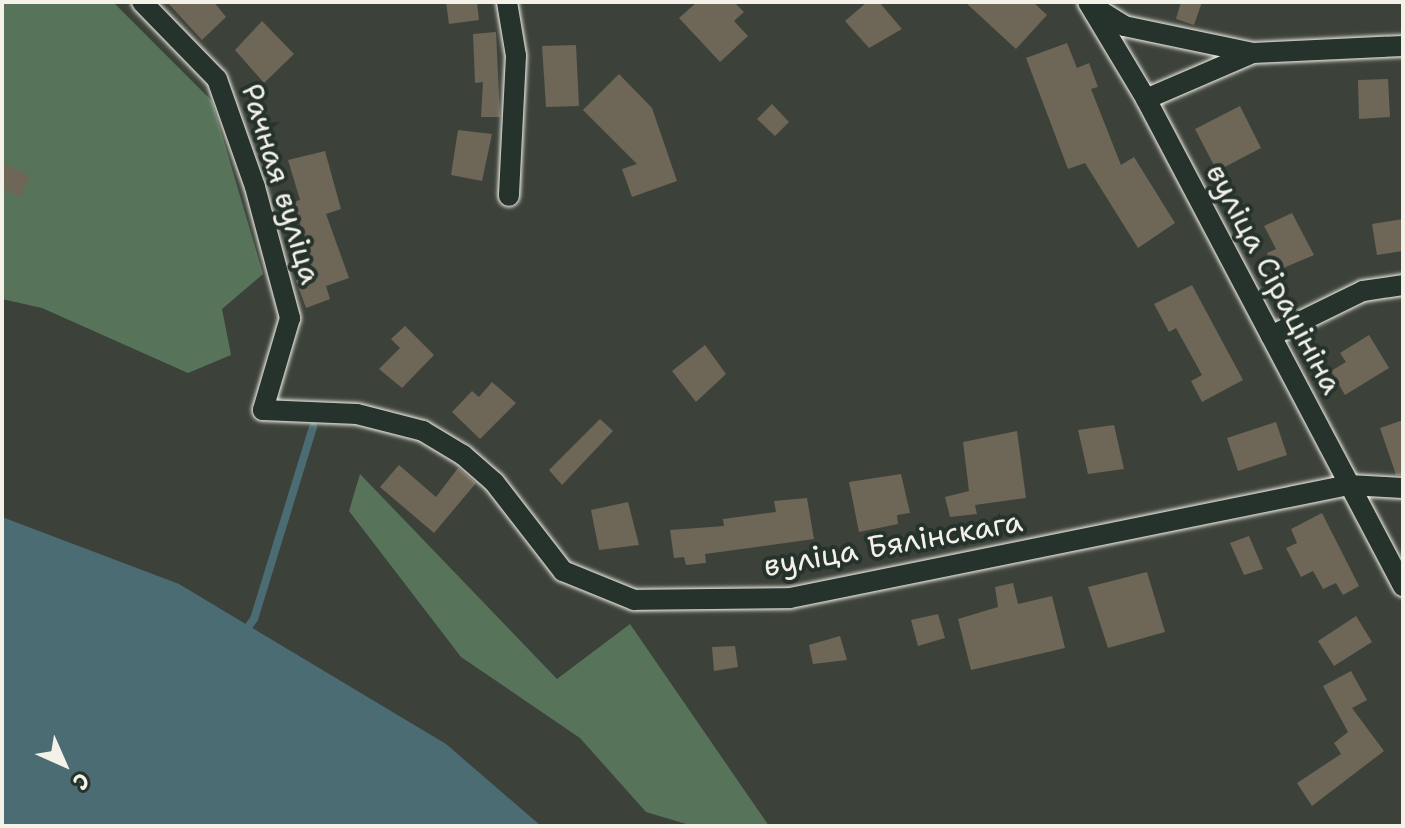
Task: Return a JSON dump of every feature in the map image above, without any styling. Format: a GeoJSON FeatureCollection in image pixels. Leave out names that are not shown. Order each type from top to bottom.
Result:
{"type":"FeatureCollection","features":[{"type":"Feature","properties":{"kind":"street","name":"Рачная вуліца"},"geometry":{"type":"LineString","coordinates":[[142,2],[217,79],[255,187],[290,318],[263,410]]}},
{"type":"Feature","properties":{"kind":"street"},"geometry":{"type":"LineString","coordinates":[[507,2],[516,56],[509,196]]}},
{"type":"Feature","properties":{"kind":"street"},"geometry":{"type":"LineString","coordinates":[[1089,3],[1124,26],[1253,53],[1403,46]]}},
{"type":"Feature","properties":{"kind":"street","name":"вуліца Сірацініна"},"geometry":{"type":"LineString","coordinates":[[1089,3],[1146,99],[1403,586]]}},
{"type":"Feature","properties":{"kind":"street"},"geometry":{"type":"LineString","coordinates":[[1146,99],[1253,53]]}},
{"type":"Feature","properties":{"kind":"street"},"geometry":{"type":"LineString","coordinates":[[1271,336],[1363,291],[1403,285]]}},
{"type":"Feature","properties":{"kind":"street","name":"вуліца Бялінскага"},"geometry":{"type":"LineString","coordinates":[[263,410],[357,414],[423,431],[463,455],[494,482],[563,571],[634,600],[790,598],[1349,485],[1403,488]]}},
{"type":"Feature","properties":{"kind":"green space"},"geometry":{"type":"Polygon","coordinates":[[[2,2],[113,2],[212,101],[263,274],[222,309],[231,355],[188,373],[42,308],[2,299],[2,2]]]}},
{"type":"Feature","properties":{"kind":"green space"},"geometry":{"type":"Polygon","coordinates":[[[360,474],[557,679],[630,624],[769,826],[693,826],[646,812],[580,738],[461,657],[349,511],[360,474]]]}},
{"type":"Feature","properties":{"kind":"water"},"geometry":{"type":"Polygon","coordinates":[[[2,517],[179,584],[446,744],[541,826],[2,826],[2,517]]]}},
{"type":"Feature","properties":{"kind":"building"},"geometry":{"type":"Polygon","coordinates":[[[167,2],[214,2],[226,17],[202,40],[167,2]]]}},
{"type":"Feature","properties":{"kind":"building"},"geometry":{"type":"Polygon","coordinates":[[[446,2],[477,2],[479,20],[449,24],[446,2]]]}},
{"type":"Feature","properties":{"kind":"building"},"geometry":{"type":"Polygon","coordinates":[[[697,2],[734,2],[744,12],[734,21],[748,36],[720,62],[679,18],[697,2]]]}},
{"type":"Feature","properties":{"kind":"building"},"geometry":{"type":"Polygon","coordinates":[[[867,2],[879,2],[902,29],[869,48],[845,21],[867,2]]]}},
{"type":"Feature","properties":{"kind":"building"},"geometry":{"type":"Polygon","coordinates":[[[965,2],[1033,2],[1047,15],[1016,49],[965,2]]]}},
{"type":"Feature","properties":{"kind":"building"},"geometry":{"type":"Polygon","coordinates":[[[1181,2],[1202,2],[1194,25],[1176,19],[1181,2]]]}},
{"type":"Feature","properties":{"kind":"building"},"geometry":{"type":"Polygon","coordinates":[[[262,21],[294,54],[264,83],[235,50],[262,21]]]}},
{"type":"Feature","properties":{"kind":"building"},"geometry":{"type":"Polygon","coordinates":[[[496,32],[500,117],[481,117],[483,82],[475,83],[473,34],[496,32]]]}},
{"type":"Feature","properties":{"kind":"building"},"geometry":{"type":"Polygon","coordinates":[[[1067,43],[1077,68],[1089,63],[1098,87],[1091,89],[1121,165],[1134,157],[1175,223],[1138,248],[1085,163],[1068,169],[1026,58],[1067,43]]]}},
{"type":"Feature","properties":{"kind":"building"},"geometry":{"type":"Polygon","coordinates":[[[576,45],[579,106],[546,107],[542,46],[576,45]]]}},
{"type":"Feature","properties":{"kind":"building"},"geometry":{"type":"Polygon","coordinates":[[[619,74],[652,108],[677,181],[632,197],[622,169],[637,164],[583,110],[619,74]]]}},
{"type":"Feature","properties":{"kind":"building"},"geometry":{"type":"Polygon","coordinates":[[[1388,79],[1390,117],[1359,119],[1358,80],[1388,79]]]}},
{"type":"Feature","properties":{"kind":"building"},"geometry":{"type":"Polygon","coordinates":[[[772,104],[789,122],[775,136],[757,119],[772,104]]]}},
{"type":"Feature","properties":{"kind":"building"},"geometry":{"type":"Polygon","coordinates":[[[1240,106],[1261,148],[1217,171],[1195,129],[1240,106]]]}},
{"type":"Feature","properties":{"kind":"building"},"geometry":{"type":"Polygon","coordinates":[[[458,130],[492,134],[482,181],[451,175],[458,130]]]}},
{"type":"Feature","properties":{"kind":"building"},"geometry":{"type":"Polygon","coordinates":[[[325,151],[341,209],[326,214],[349,278],[326,286],[330,299],[306,308],[294,275],[312,268],[294,202],[300,200],[288,160],[325,151]]]}},
{"type":"Feature","properties":{"kind":"building"},"geometry":{"type":"Polygon","coordinates":[[[2,163],[30,176],[20,197],[2,188],[2,163]]]}},
{"type":"Feature","properties":{"kind":"building"},"geometry":{"type":"Polygon","coordinates":[[[1292,213],[1314,255],[1274,272],[1267,253],[1276,249],[1264,226],[1292,213]]]}},
{"type":"Feature","properties":{"kind":"building"},"geometry":{"type":"Polygon","coordinates":[[[1403,219],[1403,251],[1377,255],[1372,224],[1403,219]]]}},
{"type":"Feature","properties":{"kind":"building"},"geometry":{"type":"Polygon","coordinates":[[[1192,285],[1243,380],[1202,402],[1191,381],[1202,375],[1176,328],[1169,332],[1154,304],[1192,285]]]}},
{"type":"Feature","properties":{"kind":"building"},"geometry":{"type":"Polygon","coordinates":[[[405,326],[434,355],[402,388],[379,369],[400,348],[391,339],[405,326]]]}},
{"type":"Feature","properties":{"kind":"building"},"geometry":{"type":"Polygon","coordinates":[[[1369,335],[1389,368],[1345,395],[1331,371],[1346,362],[1340,353],[1369,335]]]}},
{"type":"Feature","properties":{"kind":"building"},"geometry":{"type":"Polygon","coordinates":[[[705,345],[726,374],[696,402],[672,371],[705,345]]]}},
{"type":"Feature","properties":{"kind":"building"},"geometry":{"type":"Polygon","coordinates":[[[492,382],[516,403],[480,439],[452,412],[472,391],[479,397],[492,382]]]}},
{"type":"Feature","properties":{"kind":"building"},"geometry":{"type":"Polygon","coordinates":[[[600,419],[613,431],[562,485],[549,470],[600,419]]]}},
{"type":"Feature","properties":{"kind":"building"},"geometry":{"type":"Polygon","coordinates":[[[1403,420],[1403,475],[1396,475],[1380,428],[1403,420]]]}},
{"type":"Feature","properties":{"kind":"building"},"geometry":{"type":"Polygon","coordinates":[[[1276,422],[1287,455],[1238,471],[1227,438],[1276,422]]]}},
{"type":"Feature","properties":{"kind":"building"},"geometry":{"type":"Polygon","coordinates":[[[1114,425],[1124,469],[1088,474],[1078,430],[1114,425]]]}},
{"type":"Feature","properties":{"kind":"building"},"geometry":{"type":"Polygon","coordinates":[[[1017,431],[1026,498],[975,505],[977,514],[950,517],[945,497],[969,491],[963,442],[1017,431]]]}},
{"type":"Feature","properties":{"kind":"building"},"geometry":{"type":"Polygon","coordinates":[[[399,465],[436,497],[458,468],[476,483],[434,533],[380,487],[399,465]]]}},
{"type":"Feature","properties":{"kind":"building"},"geometry":{"type":"Polygon","coordinates":[[[901,474],[910,513],[897,515],[898,524],[859,532],[849,482],[901,474]]]}},
{"type":"Feature","properties":{"kind":"building"},"geometry":{"type":"Polygon","coordinates":[[[807,498],[814,539],[705,554],[706,563],[686,565],[684,557],[674,558],[670,530],[724,526],[723,519],[776,512],[774,501],[807,498]]]}},
{"type":"Feature","properties":{"kind":"building"},"geometry":{"type":"Polygon","coordinates":[[[628,502],[639,545],[599,550],[591,510],[628,502]]]}},
{"type":"Feature","properties":{"kind":"building"},"geometry":{"type":"Polygon","coordinates":[[[1322,513],[1359,586],[1343,595],[1336,583],[1323,589],[1313,571],[1301,577],[1286,548],[1297,543],[1291,529],[1322,513]]]}},
{"type":"Feature","properties":{"kind":"building"},"geometry":{"type":"Polygon","coordinates":[[[1249,536],[1263,569],[1244,575],[1230,543],[1249,536]]]}},
{"type":"Feature","properties":{"kind":"building"},"geometry":{"type":"Polygon","coordinates":[[[1147,572],[1165,632],[1108,648],[1088,587],[1147,572]]]}},
{"type":"Feature","properties":{"kind":"building"},"geometry":{"type":"Polygon","coordinates":[[[1013,583],[1018,604],[1052,596],[1065,648],[971,670],[958,619],[998,607],[995,587],[1013,583]]]}},
{"type":"Feature","properties":{"kind":"building"},"geometry":{"type":"Polygon","coordinates":[[[938,614],[945,638],[918,646],[911,620],[938,614]]]}},
{"type":"Feature","properties":{"kind":"building"},"geometry":{"type":"Polygon","coordinates":[[[1356,616],[1372,642],[1334,666],[1318,641],[1356,616]]]}},
{"type":"Feature","properties":{"kind":"building"},"geometry":{"type":"Polygon","coordinates":[[[840,636],[847,660],[813,664],[809,645],[840,636]]]}},
{"type":"Feature","properties":{"kind":"building"},"geometry":{"type":"Polygon","coordinates":[[[735,646],[738,667],[714,671],[712,647],[735,646]]]}},
{"type":"Feature","properties":{"kind":"building"},"geometry":{"type":"Polygon","coordinates":[[[1351,671],[1367,700],[1352,708],[1384,751],[1312,806],[1297,783],[1341,754],[1334,743],[1348,732],[1323,686],[1351,671]]]}},
{"type":"Feature","properties":{"kind":"waterway"},"geometry":{"type":"LineString","coordinates":[[243,634],[254,619],[313,427]]}}]}
